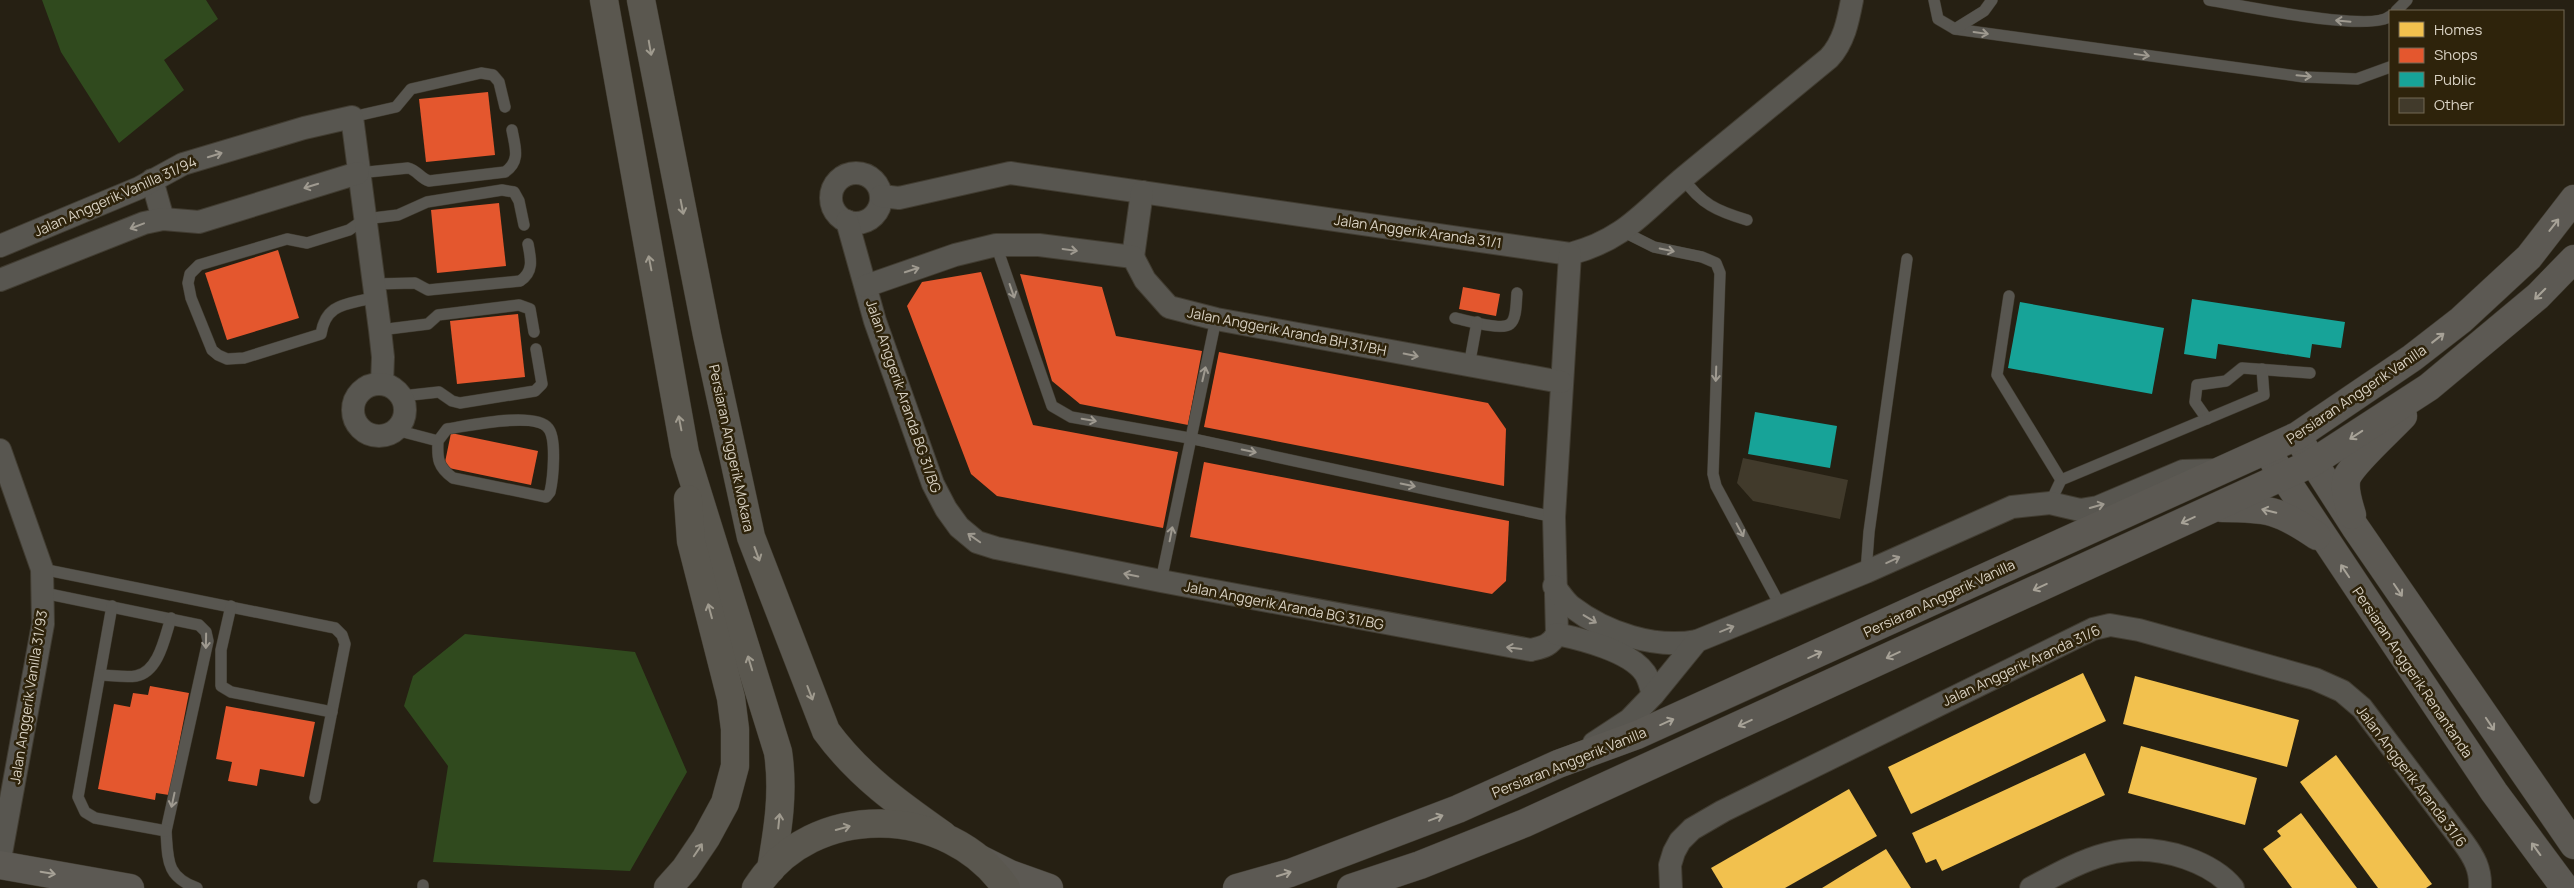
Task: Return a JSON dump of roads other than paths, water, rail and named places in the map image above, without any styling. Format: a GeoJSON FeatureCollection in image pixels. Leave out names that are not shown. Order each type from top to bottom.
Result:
{"type":"FeatureCollection","features":[{"type":"Feature","properties":{"kind":"main road"},"geometry":{"type":"LineString","coordinates":[[604,0],[685,453],[691,541],[731,698],[735,729],[735,766],[725,803],[686,869],[668,888]]}},
{"type":"Feature","properties":{"kind":"main road","name":"Persiaran Anggerik Mokara"},"geometry":{"type":"LineString","coordinates":[[641,0],[705,326],[751,537],[826,731],[844,756],[872,783],[943,835]]}},
{"type":"Feature","properties":{"kind":"main road","name":"Persiaran Anggerik Vanilla"},"geometry":{"type":"LineString","coordinates":[[1237,888],[1290,873],[1458,809],[1558,764],[1637,735],[1722,698],[2218,470],[2266,452],[2297,436],[2412,358],[2461,320],[2529,257],[2574,199]]}},
{"type":"Feature","properties":{"kind":"main road"},"geometry":{"type":"LineString","coordinates":[[1352,888],[1420,865],[1525,823],[2312,463],[2429,387],[2538,296],[2574,259]]}},
{"type":"Feature","properties":{"kind":"main road"},"geometry":{"type":"LineString","coordinates":[[2355,527],[2346,493],[2347,478],[2354,467],[2429,387]]}},
{"type":"Feature","properties":{"kind":"main road"},"geometry":{"type":"LineString","coordinates":[[2297,436],[2312,463],[2355,527],[2574,845]]}},
{"type":"Feature","properties":{"kind":"main road","name":"Persiaran Anggerik Renantanda"},"geometry":{"type":"LineString","coordinates":[[2266,452],[2494,792],[2565,888]]}},
{"type":"Feature","properties":{"kind":"main road"},"geometry":{"type":"LineString","coordinates":[[685,453],[778,752],[782,780],[780,822],[763,878]]}},
{"type":"Feature","properties":{"kind":"main road"},"geometry":{"type":"LineString","coordinates":[[2214,508],[2257,508],[2274,511],[2288,517],[2326,543]]}},
{"type":"Feature","properties":{"kind":"main road"},"geometry":{"type":"LineString","coordinates":[[763,878],[796,848],[825,833],[856,824],[889,823],[922,828],[943,835],[980,859],[1010,874],[1049,888]]}},
{"type":"Feature","properties":{"kind":"main road"},"geometry":{"type":"LineString","coordinates":[[980,859],[997,875],[1006,888]]}},
{"type":"Feature","properties":{"kind":"main road"},"geometry":{"type":"LineString","coordinates":[[0,865],[130,888]]}},
{"type":"Feature","properties":{"kind":"main road"},"geometry":{"type":"LineString","coordinates":[[0,882],[3,888]]}},
{"type":"Feature","properties":{"kind":"street","name":"Jalan Anggerik Aranda 31/1"},"geometry":{"type":"LineString","coordinates":[[881,196],[899,198],[1010,173],[1570,254],[1594,248],[1622,232],[1645,214],[1683,178],[1829,58],[1837,50],[1844,34],[1852,0]]}},
{"type":"Feature","properties":{"kind":"street"},"geometry":{"type":"LineString","coordinates":[[352,117],[384,357],[382,384]]}},
{"type":"Feature","properties":{"kind":"street","name":"Jalan Anggerik Vanilla 31/94"},"geometry":{"type":"LineString","coordinates":[[0,246],[139,188],[183,164],[304,128],[352,117]]}},
{"type":"Feature","properties":{"kind":"street"},"geometry":{"type":"LineString","coordinates":[[0,280],[144,223],[163,219],[199,222],[358,173]]}},
{"type":"Feature","properties":{"kind":"street"},"geometry":{"type":"LineString","coordinates":[[852,173],[868,176],[874,180],[881,196],[877,212],[871,218],[855,223],[840,217],[832,203],[831,195],[838,180],[852,173]]}},
{"type":"Feature","properties":{"kind":"street"},"geometry":{"type":"LineString","coordinates":[[152,180],[163,219]]}},
{"type":"Feature","properties":{"kind":"street"},"geometry":{"type":"LineString","coordinates":[[866,286],[955,255],[996,245],[1038,245],[1133,257],[1142,192]]}},
{"type":"Feature","properties":{"kind":"street","name":"Jalan Anggerik Aranda BG 31/BG"},"geometry":{"type":"LineString","coordinates":[[847,221],[875,321],[933,484],[958,527],[977,542],[996,548],[1161,581],[1510,648],[1531,650],[1546,647],[1557,634]]}},
{"type":"Feature","properties":{"kind":"street"},"geometry":{"type":"LineString","coordinates":[[1570,254],[1554,516],[1554,586],[1557,634],[1589,642],[1633,662],[1645,674],[1654,695]]}},
{"type":"Feature","properties":{"kind":"street","name":"Jalan Anggerik Aranda BH 31/BH"},"geometry":{"type":"LineString","coordinates":[[1133,257],[1145,280],[1169,307],[1216,319],[1561,382]]}},
{"type":"Feature","properties":{"kind":"street"},"geometry":{"type":"LineString","coordinates":[[372,384],[382,384],[390,386],[402,396],[405,403],[404,418],[396,430],[386,435],[376,436],[358,426],[353,407],[360,393],[372,384]]}},
{"type":"Feature","properties":{"kind":"street","name":"Jalan Anggerik Vanilla 31/93"},"geometry":{"type":"LineString","coordinates":[[0,450],[8,500],[42,569],[44,593],[43,624],[0,859]]}},
{"type":"Feature","properties":{"kind":"street"},"geometry":{"type":"LineString","coordinates":[[1554,586],[1570,606],[1592,621],[1612,630],[1663,644],[1697,641],[1866,572],[2012,507],[2050,503],[2080,510],[2098,507],[2184,471],[2218,470]]}},
{"type":"Feature","properties":{"kind":"street","name":"Jalan Anggerik Aranda 31/6"},"geometry":{"type":"LineString","coordinates":[[1671,888],[1670,865],[1674,852],[1680,841],[1692,830],[1731,807],[1964,691],[2086,632],[2110,625],[2138,630],[2287,671],[2315,679],[2342,691],[2362,708],[2463,842],[2476,861],[2481,875],[2480,888]]}},
{"type":"Feature","properties":{"kind":"street"},"geometry":{"type":"LineString","coordinates":[[1558,764],[1629,720],[1654,695],[1697,641]]}},
{"type":"Feature","properties":{"kind":"street"},"geometry":{"type":"LineString","coordinates":[[2031,888],[2099,855],[2138,848],[2155,849],[2190,860],[2211,869],[2233,888]]}},
{"type":"Feature","properties":{"kind":"lane"},"geometry":{"type":"LineString","coordinates":[[1934,0],[1938,19],[1956,29],[2304,77],[2357,79],[2389,67]]}},
{"type":"Feature","properties":{"kind":"lane"},"geometry":{"type":"LineString","coordinates":[[1956,29],[1984,11],[1992,0]]}},
{"type":"Feature","properties":{"kind":"lane"},"geometry":{"type":"LineString","coordinates":[[2209,0],[2342,21],[2370,22],[2389,16]]}},
{"type":"Feature","properties":{"kind":"lane"},"geometry":{"type":"LineString","coordinates":[[2397,10],[2408,0]]}},
{"type":"Feature","properties":{"kind":"lane"},"geometry":{"type":"LineString","coordinates":[[352,117],[396,107],[411,89],[481,73],[493,75],[499,82],[504,107]]}},
{"type":"Feature","properties":{"kind":"lane"},"geometry":{"type":"LineString","coordinates":[[358,173],[408,168],[415,170],[422,179],[429,181],[505,172],[513,167],[516,161],[512,130]]}},
{"type":"Feature","properties":{"kind":"lane"},"geometry":{"type":"LineString","coordinates":[[1683,178],[1695,195],[1709,206],[1747,220]]}},
{"type":"Feature","properties":{"kind":"lane"},"geometry":{"type":"LineString","coordinates":[[524,225],[519,201],[514,192],[502,190],[427,202],[398,215],[365,218],[348,230],[307,243],[288,239],[199,265],[190,274],[188,283],[191,298],[212,350],[227,359],[244,358],[321,334],[323,320],[330,310],[375,290],[415,283],[428,290],[520,281],[527,277],[530,270],[531,262],[528,244]]}},
{"type":"Feature","properties":{"kind":"lane"},"geometry":{"type":"LineString","coordinates":[[1622,232],[1654,247],[1702,257],[1716,263],[1720,273],[1713,474],[1716,486],[1781,607]]}},
{"type":"Feature","properties":{"kind":"lane"},"geometry":{"type":"LineString","coordinates":[[996,245],[1052,406],[1071,417],[1190,438],[1554,516]]}},
{"type":"Feature","properties":{"kind":"lane"},"geometry":{"type":"LineString","coordinates":[[1866,572],[1869,532],[1907,259]]}},
{"type":"Feature","properties":{"kind":"lane"},"geometry":{"type":"LineString","coordinates":[[1454,318],[1502,327],[1510,324],[1513,320],[1517,293]]}},
{"type":"Feature","properties":{"kind":"lane"},"geometry":{"type":"LineString","coordinates":[[2010,296],[1998,375],[2061,480]]}},
{"type":"Feature","properties":{"kind":"lane"},"geometry":{"type":"LineString","coordinates":[[380,330],[428,324],[438,315],[519,305],[530,309],[534,332]]}},
{"type":"Feature","properties":{"kind":"lane"},"geometry":{"type":"LineString","coordinates":[[1161,581],[1216,319]]}},
{"type":"Feature","properties":{"kind":"lane"},"geometry":{"type":"LineString","coordinates":[[1469,366],[1478,322]]}},
{"type":"Feature","properties":{"kind":"lane"},"geometry":{"type":"LineString","coordinates":[[402,396],[439,392],[452,401],[460,403],[535,391],[542,384],[536,349]]}},
{"type":"Feature","properties":{"kind":"lane"},"geometry":{"type":"LineString","coordinates":[[2207,420],[2195,402],[2197,385],[2226,381],[2242,368],[2310,373]]}},
{"type":"Feature","properties":{"kind":"lane"},"geometry":{"type":"LineString","coordinates":[[2050,503],[2061,480],[2264,395],[2262,369]]}},
{"type":"Feature","properties":{"kind":"lane"},"geometry":{"type":"LineString","coordinates":[[540,421],[549,428],[553,443],[550,492],[546,497],[453,478],[443,471],[437,460],[438,441],[447,429],[499,422],[540,421]]}},
{"type":"Feature","properties":{"kind":"lane"},"geometry":{"type":"LineString","coordinates":[[396,430],[438,441]]}},
{"type":"Feature","properties":{"kind":"lane"},"geometry":{"type":"LineString","coordinates":[[42,569],[335,628],[342,636],[345,644],[315,798]]}},
{"type":"Feature","properties":{"kind":"lane"},"geometry":{"type":"LineString","coordinates":[[44,593],[171,618],[199,625],[206,632],[208,641],[166,831],[168,858],[174,874],[184,884],[197,888]]}},
{"type":"Feature","properties":{"kind":"lane"},"geometry":{"type":"LineString","coordinates":[[112,606],[78,797],[85,812],[95,818],[166,831]]}},
{"type":"Feature","properties":{"kind":"lane"},"geometry":{"type":"LineString","coordinates":[[231,606],[221,650],[221,686],[231,692],[332,712]]}},
{"type":"Feature","properties":{"kind":"lane"},"geometry":{"type":"LineString","coordinates":[[100,675],[135,676],[144,673],[156,662],[171,618]]}}]}
